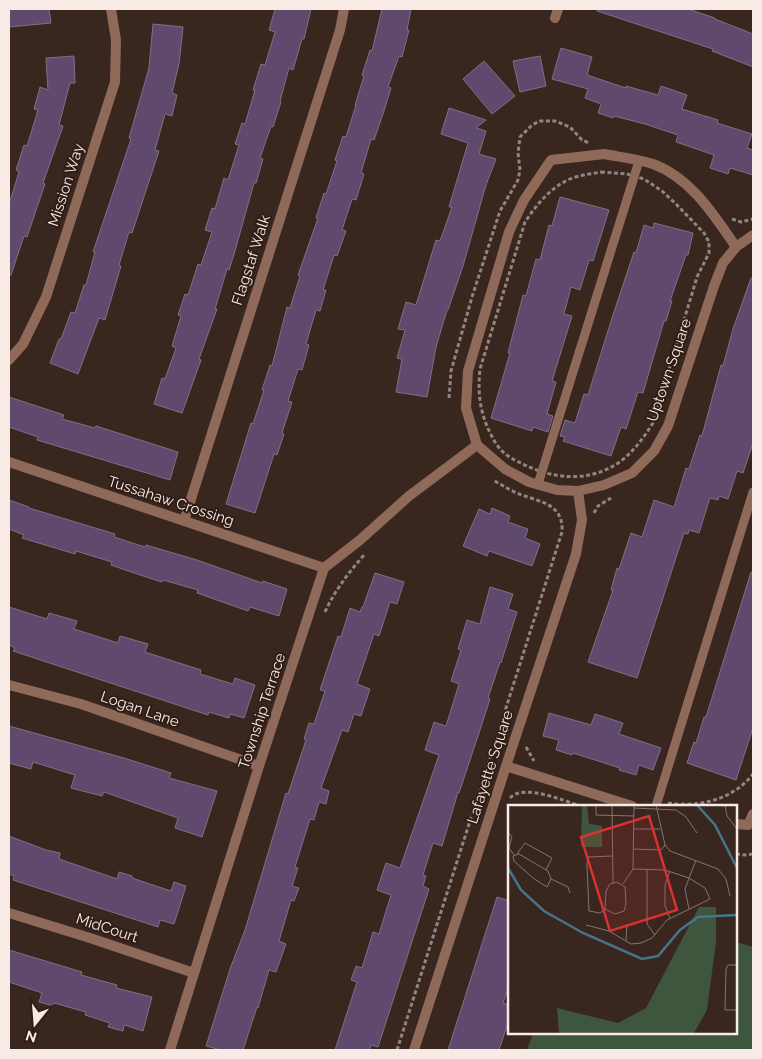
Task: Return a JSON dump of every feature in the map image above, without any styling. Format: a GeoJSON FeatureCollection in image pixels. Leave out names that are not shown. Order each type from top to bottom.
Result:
{"type":"FeatureCollection","features":[{"type":"Feature","properties":{"kind":"street","name":"Mission Way"},"geometry":{"type":"LineString","coordinates":[[9,360],[23,344],[46,297],[115,82],[116,40],[110,9]]}},
{"type":"Feature","properties":{"kind":"street","name":"Flagstaf Walk"},"geometry":{"type":"LineString","coordinates":[[184,520],[340,30],[344,9]]}},
{"type":"Feature","properties":{"kind":"street"},"geometry":{"type":"LineString","coordinates":[[324,568],[360,540],[410,496],[478,445],[466,408],[468,371],[509,232],[524,200],[551,160],[604,154],[654,164],[679,178],[708,207],[736,247],[753,236]]}},
{"type":"Feature","properties":{"kind":"street","name":"Uptown Square"},"geometry":{"type":"LineString","coordinates":[[478,445],[505,469],[529,482],[557,490],[578,491],[604,485],[632,473],[654,451],[668,426],[714,286],[723,263],[736,247]]}},
{"type":"Feature","properties":{"kind":"street","name":"Tussahaw Crossing"},"geometry":{"type":"LineString","coordinates":[[9,462],[324,568]]}},
{"type":"Feature","properties":{"kind":"street","name":"Lafayette Square"},"geometry":{"type":"LineString","coordinates":[[414,1050],[576,554],[582,520],[578,491]]}},
{"type":"Feature","properties":{"kind":"street","name":"Township Terrace"},"geometry":{"type":"LineString","coordinates":[[170,1050],[259,766],[324,568]]}},
{"type":"Feature","properties":{"kind":"street","name":"Logan Lane"},"geometry":{"type":"LineString","coordinates":[[9,685],[81,704],[259,766]]}},
{"type":"Feature","properties":{"kind":"street"},"geometry":{"type":"LineString","coordinates":[[506,766],[629,805]]}},
{"type":"Feature","properties":{"kind":"street"},"geometry":{"type":"LineString","coordinates":[[737,824],[748,825],[753,814]]}},
{"type":"Feature","properties":{"kind":"street","name":"MidCourt"},"geometry":{"type":"LineString","coordinates":[[9,913],[194,973]]}},
{"type":"Feature","properties":{"kind":"lane"},"geometry":{"type":"LineString","coordinates":[[538,484],[639,161]]}},
{"type":"Feature","properties":{"kind":"lane"},"geometry":{"type":"LineString","coordinates":[[660,804],[753,492]]}},
{"type":"Feature","properties":{"kind":"path"},"geometry":{"type":"LineString","coordinates":[[449,398],[451,371],[472,297],[500,211],[518,180],[520,170],[518,153],[520,136],[532,125],[540,121],[555,121],[570,127],[582,140],[595,146]]}},
{"type":"Feature","properties":{"kind":"path"},"geometry":{"type":"LineString","coordinates":[[730,219],[740,222],[753,219]]}},
{"type":"Feature","properties":{"kind":"path"},"geometry":{"type":"LineString","coordinates":[[397,1050],[562,532],[561,516],[547,504],[517,493],[493,480]]}},
{"type":"Feature","properties":{"kind":"path"},"geometry":{"type":"LineString","coordinates":[[321,619],[332,596],[352,568],[369,550]]}},
{"type":"Feature","properties":{"kind":"path"},"geometry":{"type":"LineString","coordinates":[[527,741],[526,748],[528,754],[534,761],[539,763]]}},
{"type":"Feature","properties":{"kind":"path"},"geometry":{"type":"LineString","coordinates":[[660,804],[694,804],[721,798],[738,788],[753,774]]}},
{"type":"Feature","properties":{"kind":"path"},"geometry":{"type":"LineString","coordinates":[[507,802],[512,796],[522,791],[541,794],[578,805]]}},
{"type":"Feature","properties":{"kind":"path"},"geometry":{"type":"LineString","coordinates":[[737,854],[753,854]]}},
{"type":"Feature","properties":{"kind":"green space"},"geometry":{"type":"Polygon","coordinates":[[[737,942],[753,947],[753,1050],[527,1050],[533,1034],[737,1034],[737,942]]]}},
{"type":"Feature","properties":{"kind":"building"},"geometry":{"type":"Polygon","coordinates":[[[9,9],[49,9],[51,23],[9,27],[9,9]]]}},
{"type":"Feature","properties":{"kind":"building"},"geometry":{"type":"Polygon","coordinates":[[[275,9],[311,9],[304,39],[302,39],[293,70],[289,68],[273,127],[271,126],[260,158],[263,159],[256,183],[254,183],[235,251],[229,270],[227,269],[215,309],[217,309],[182,413],[154,404],[162,378],[165,379],[176,348],[172,346],[181,316],[178,315],[185,294],[188,295],[198,264],[201,265],[212,232],[205,230],[212,208],[215,209],[224,178],[228,180],[239,145],[235,144],[242,123],[245,124],[261,64],[265,65],[275,32],[269,30],[275,9]]]}},
{"type":"Feature","properties":{"kind":"building"},"geometry":{"type":"Polygon","coordinates":[[[382,9],[411,9],[407,30],[409,30],[402,57],[399,56],[388,87],[391,88],[374,140],[371,139],[361,173],[364,174],[356,200],[352,199],[342,230],[346,231],[337,256],[334,255],[323,290],[326,290],[320,311],[316,310],[306,344],[309,345],[302,370],[298,369],[288,401],[292,402],[282,433],[284,434],[277,455],[274,454],[255,513],[226,504],[251,423],[253,424],[264,390],[262,390],[270,365],[272,366],[287,307],[290,308],[300,276],[298,275],[318,218],[316,218],[324,193],[326,194],[343,136],[346,137],[364,76],[362,75],[370,50],[372,51],[382,9]]]}},
{"type":"Feature","properties":{"kind":"building"},"geometry":{"type":"Polygon","coordinates":[[[598,9],[688,9],[715,18],[753,34],[753,67],[712,51],[713,49],[597,11],[598,9]]]}},
{"type":"Feature","properties":{"kind":"building"},"geometry":{"type":"Polygon","coordinates":[[[153,24],[183,27],[179,64],[172,93],[177,95],[172,116],[165,114],[155,150],[159,151],[132,233],[129,232],[105,320],[99,318],[78,374],[50,363],[71,312],[75,313],[84,285],[86,285],[95,252],[93,252],[131,139],[129,138],[149,68],[153,24]]]}},
{"type":"Feature","properties":{"kind":"building"},"geometry":{"type":"Polygon","coordinates":[[[561,48],[592,57],[587,75],[626,88],[626,86],[658,95],[661,86],[687,95],[682,109],[718,120],[717,123],[752,134],[747,148],[753,150],[753,175],[730,168],[728,174],[710,168],[714,155],[676,142],[678,135],[645,124],[598,113],[601,104],[585,98],[588,89],[552,79],[561,48]]]}},
{"type":"Feature","properties":{"kind":"building"},"geometry":{"type":"Polygon","coordinates":[[[74,56],[75,83],[70,83],[59,125],[63,126],[27,237],[24,236],[11,275],[9,275],[9,204],[19,172],[16,170],[24,145],[27,146],[38,110],[34,109],[40,87],[48,90],[46,58],[74,56]]]}},
{"type":"Feature","properties":{"kind":"building"},"geometry":{"type":"Polygon","coordinates":[[[540,56],[546,86],[520,92],[513,61],[540,56]]]}},
{"type":"Feature","properties":{"kind":"building"},"geometry":{"type":"Polygon","coordinates":[[[484,61],[515,96],[492,114],[463,79],[484,61]]]}},
{"type":"Feature","properties":{"kind":"building"},"geometry":{"type":"Polygon","coordinates":[[[449,108],[486,120],[476,128],[486,131],[479,154],[496,159],[486,185],[463,266],[436,347],[427,397],[396,392],[402,359],[397,358],[405,330],[398,329],[406,302],[416,305],[436,240],[440,241],[452,207],[449,207],[468,143],[441,134],[449,108]]]}},
{"type":"Feature","properties":{"kind":"building"},"geometry":{"type":"Polygon","coordinates":[[[560,197],[609,210],[593,261],[589,260],[580,290],[571,287],[564,314],[572,316],[552,381],[556,382],[547,414],[553,416],[548,432],[533,427],[532,431],[491,418],[510,353],[508,353],[523,295],[526,296],[536,259],[540,260],[549,225],[552,226],[560,197]]]}},
{"type":"Feature","properties":{"kind":"building"},"geometry":{"type":"Polygon","coordinates":[[[654,223],[693,233],[688,255],[686,255],[670,301],[672,301],[666,321],[664,321],[643,393],[638,392],[626,429],[621,427],[611,456],[563,441],[565,437],[560,436],[565,420],[575,423],[584,394],[588,395],[644,225],[653,228],[654,223]]]}},
{"type":"Feature","properties":{"kind":"building"},"geometry":{"type":"Polygon","coordinates":[[[751,278],[753,278],[753,443],[743,473],[737,471],[728,499],[719,496],[718,500],[710,498],[699,533],[689,530],[688,534],[684,533],[637,678],[588,662],[613,590],[611,590],[617,568],[619,569],[631,533],[642,537],[654,500],[674,507],[686,468],[689,469],[700,435],[702,436],[721,365],[723,366],[733,329],[751,278]]]}},
{"type":"Feature","properties":{"kind":"building"},"geometry":{"type":"Polygon","coordinates":[[[9,397],[64,415],[62,419],[95,428],[96,426],[178,452],[170,480],[37,440],[38,437],[9,427],[9,397]]]}},
{"type":"Feature","properties":{"kind":"building"},"geometry":{"type":"Polygon","coordinates":[[[9,500],[29,508],[115,534],[114,537],[145,547],[146,545],[197,560],[262,583],[263,581],[287,589],[279,616],[250,607],[248,611],[197,593],[198,590],[163,580],[162,582],[111,565],[112,562],[76,551],[75,554],[22,538],[24,535],[9,529],[9,500]]]}},
{"type":"Feature","properties":{"kind":"building"},"geometry":{"type":"Polygon","coordinates":[[[492,508],[510,516],[508,522],[528,529],[525,538],[540,544],[532,566],[489,551],[487,556],[463,546],[479,509],[490,514],[492,508]]]}},
{"type":"Feature","properties":{"kind":"building"},"geometry":{"type":"Polygon","coordinates":[[[751,572],[753,572],[753,728],[736,780],[687,763],[694,742],[696,743],[704,717],[706,717],[751,572]]]}},
{"type":"Feature","properties":{"kind":"building"},"geometry":{"type":"Polygon","coordinates":[[[375,573],[404,582],[397,604],[390,602],[379,636],[374,634],[357,684],[370,689],[361,716],[354,714],[348,732],[342,730],[321,788],[329,791],[326,804],[319,802],[314,820],[310,819],[295,867],[298,868],[292,886],[299,888],[294,901],[291,900],[279,941],[286,944],[276,972],[269,970],[243,1050],[221,1050],[206,1046],[230,969],[245,930],[286,793],[288,794],[306,740],[304,739],[309,723],[314,724],[325,691],[320,690],[338,636],[341,637],[350,608],[360,612],[363,607],[375,573]]]}},
{"type":"Feature","properties":{"kind":"building"},"geometry":{"type":"Polygon","coordinates":[[[490,587],[513,594],[508,609],[517,612],[442,846],[433,843],[423,875],[426,876],[423,886],[429,889],[378,1047],[371,1045],[370,1050],[335,1050],[357,982],[351,980],[356,966],[362,968],[373,932],[379,934],[391,895],[377,890],[386,863],[400,868],[439,755],[425,750],[434,722],[446,726],[459,684],[451,681],[461,650],[458,649],[467,620],[480,624],[490,587]]]}},
{"type":"Feature","properties":{"kind":"building"},"geometry":{"type":"Polygon","coordinates":[[[9,607],[47,619],[49,613],[77,621],[74,629],[118,643],[120,636],[148,644],[145,652],[201,670],[200,674],[233,684],[235,678],[255,685],[244,718],[230,714],[229,718],[209,712],[208,715],[13,651],[15,648],[9,645],[9,607]]]}},
{"type":"Feature","properties":{"kind":"building"},"geometry":{"type":"Polygon","coordinates":[[[549,713],[591,725],[595,714],[623,723],[619,734],[661,748],[653,770],[639,765],[636,775],[573,753],[572,755],[556,750],[559,740],[543,736],[549,713]]]}},
{"type":"Feature","properties":{"kind":"building"},"geometry":{"type":"Polygon","coordinates":[[[9,726],[124,758],[171,773],[169,778],[217,791],[202,837],[175,828],[178,818],[104,792],[102,796],[71,788],[75,775],[33,762],[31,769],[9,763],[9,726]]]}},
{"type":"Feature","properties":{"kind":"building"},"geometry":{"type":"Polygon","coordinates":[[[9,836],[46,850],[60,853],[59,859],[117,879],[119,872],[171,891],[174,882],[186,886],[174,924],[160,920],[158,927],[13,880],[14,876],[9,874],[9,836]]]}},
{"type":"Feature","properties":{"kind":"building"},"geometry":{"type":"Polygon","coordinates":[[[497,897],[508,900],[508,989],[503,1003],[508,1004],[508,1023],[499,1050],[448,1050],[497,897]]]}},
{"type":"Feature","properties":{"kind":"building"},"geometry":{"type":"Polygon","coordinates":[[[9,950],[82,972],[81,975],[117,985],[116,988],[152,997],[143,1031],[124,1025],[123,1031],[108,1027],[110,1023],[85,1015],[86,1012],[54,1003],[53,1006],[39,1002],[42,993],[9,982],[9,950]]]}}]}
